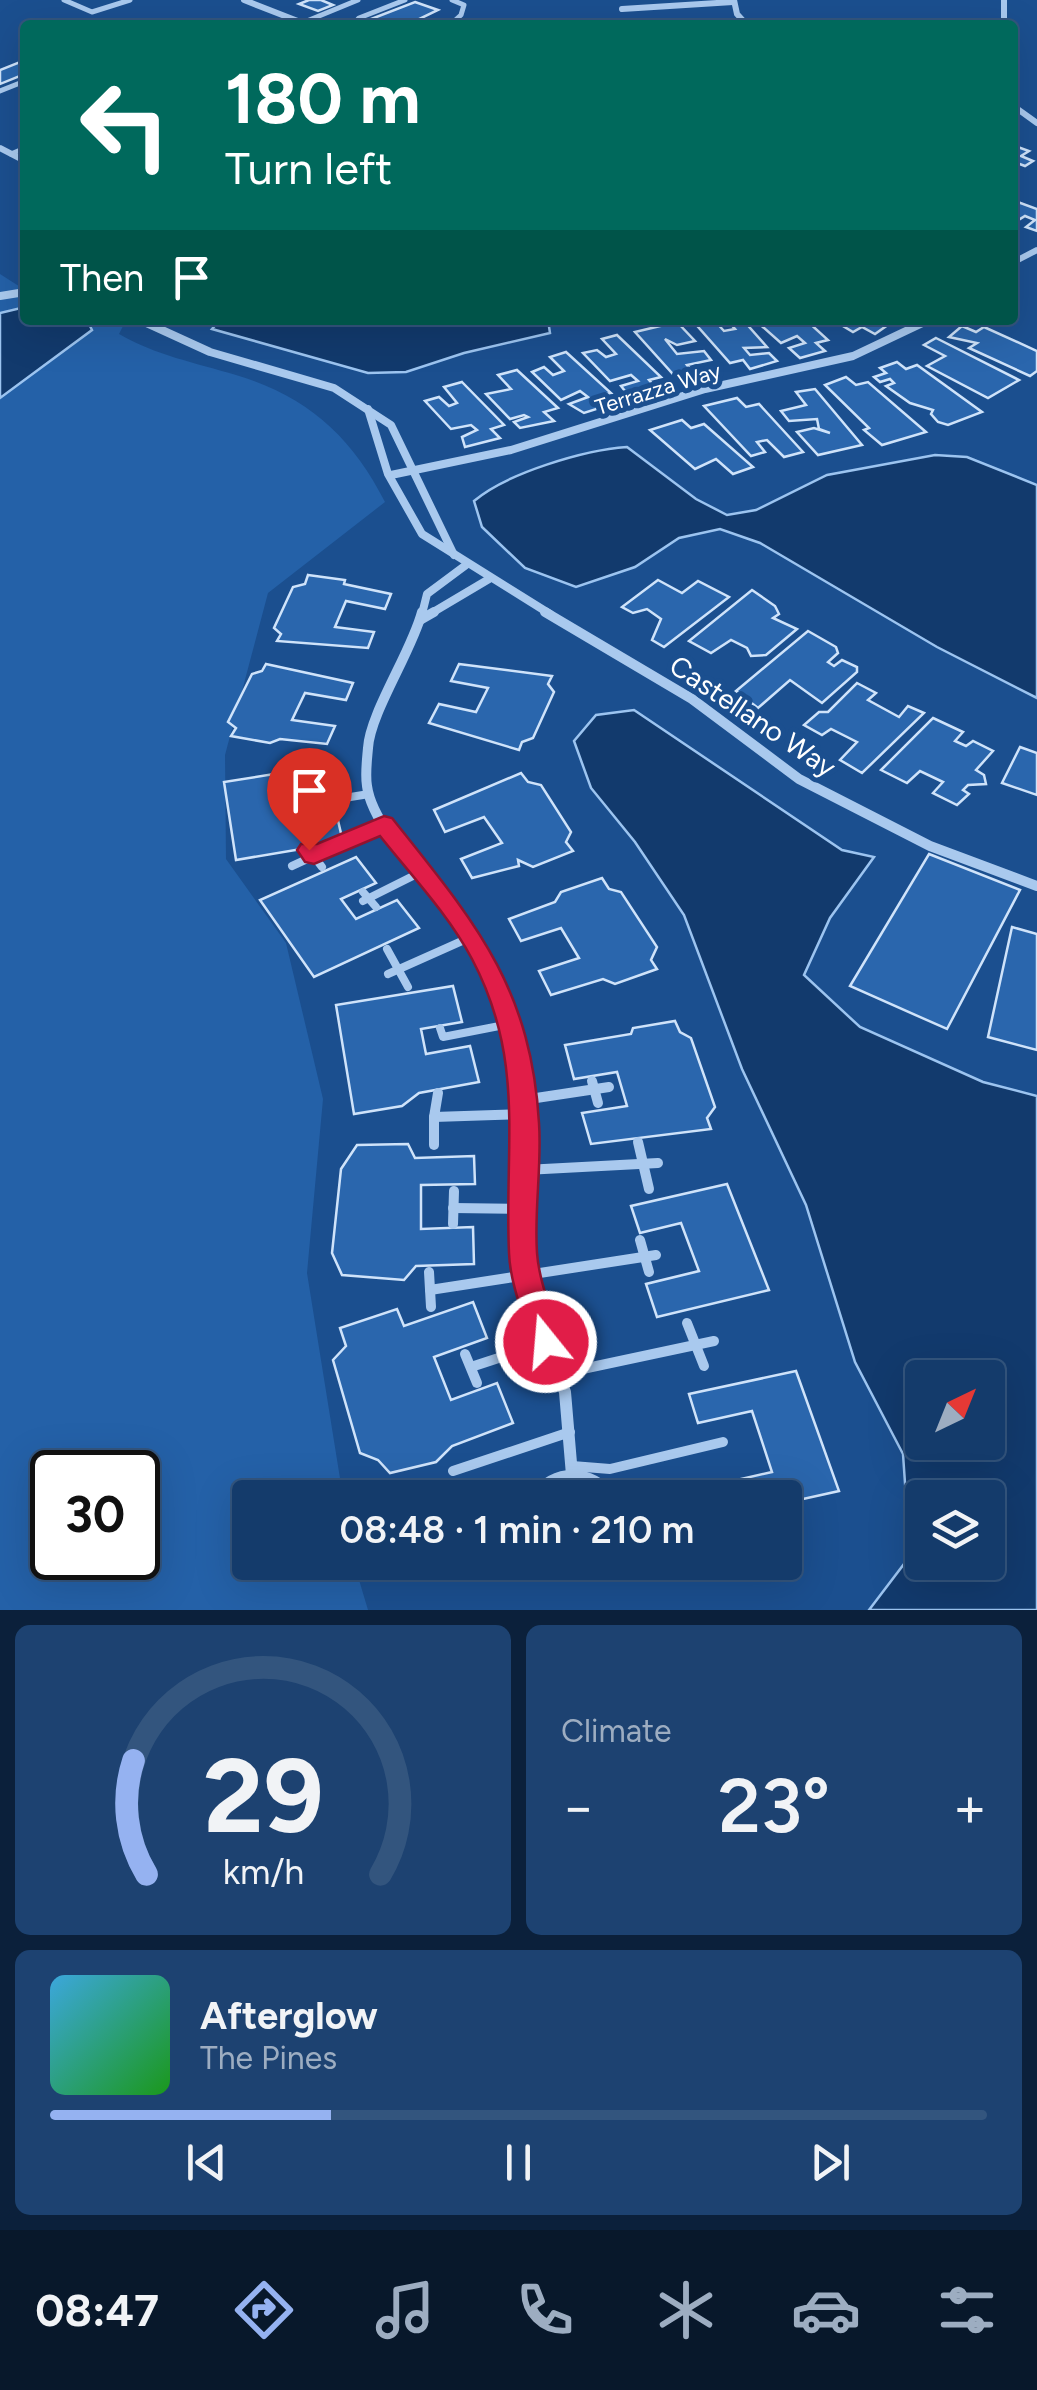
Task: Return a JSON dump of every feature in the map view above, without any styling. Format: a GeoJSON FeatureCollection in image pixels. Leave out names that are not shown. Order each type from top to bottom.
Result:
{"type":"FeatureCollection","features":[{"type":"Feature","properties":{"kind":"street"},"geometry":{"type":"LineString","coordinates":[[245,0],[295,20]]}},
{"type":"Feature","properties":{"kind":"street"},"geometry":{"type":"LineString","coordinates":[[622,10],[734,1]]}},
{"type":"Feature","properties":{"kind":"street"},"geometry":{"type":"LineString","coordinates":[[0,148],[20,158]]}},
{"type":"Feature","properties":{"kind":"street"},"geometry":{"type":"LineString","coordinates":[[151,325],[210,352],[334,388],[392,425],[455,558]]}},
{"type":"Feature","properties":{"kind":"street","name":"Terrazza Way"},"geometry":{"type":"LineString","coordinates":[[391,475],[587,430],[705,390],[853,356],[918,325]]}},
{"type":"Feature","properties":{"kind":"street","name":"Castellano Way"},"geometry":{"type":"LineString","coordinates":[[368,409],[369,427],[409,518],[424,536],[488,580],[692,699],[799,779],[930,846],[1037,886]]}},
{"type":"Feature","properties":{"kind":"street"},"geometry":{"type":"LineString","coordinates":[[466,565],[427,594],[420,620],[368,742],[364,764],[369,794],[384,824],[471,937],[496,983],[510,1024],[524,1107],[526,1274],[560,1374],[572,1470]]}},
{"type":"Feature","properties":{"kind":"street"},"geometry":{"type":"LineString","coordinates":[[420,620],[488,580]]}},
{"type":"Feature","properties":{"kind":"street"},"geometry":{"type":"LineString","coordinates":[[550,1480],[572,1470],[597,1480]]}},
{"type":"Feature","properties":{"kind":"lane"},"geometry":{"type":"LineString","coordinates":[[64,0],[92,12],[130,0]]}},
{"type":"Feature","properties":{"kind":"lane"},"geometry":{"type":"LineString","coordinates":[[314,20],[358,0]]}},
{"type":"Feature","properties":{"kind":"lane"},"geometry":{"type":"LineString","coordinates":[[358,20],[406,0]]}},
{"type":"Feature","properties":{"kind":"lane"},"geometry":{"type":"LineString","coordinates":[[452,0],[464,5],[456,20]]}},
{"type":"Feature","properties":{"kind":"lane"},"geometry":{"type":"LineString","coordinates":[[11,154],[20,150]]}},
{"type":"Feature","properties":{"kind":"lane"},"geometry":{"type":"LineString","coordinates":[[312,793],[313,806],[369,794]]}},
{"type":"Feature","properties":{"kind":"lane"},"geometry":{"type":"LineString","coordinates":[[292,866],[311,853],[384,824]]}},
{"type":"Feature","properties":{"kind":"lane"},"geometry":{"type":"LineString","coordinates":[[311,853],[322,867]]}},
{"type":"Feature","properties":{"kind":"lane"},"geometry":{"type":"LineString","coordinates":[[376,907],[364,897],[421,872]]}},
{"type":"Feature","properties":{"kind":"lane"},"geometry":{"type":"LineString","coordinates":[[388,974],[471,937]]}},
{"type":"Feature","properties":{"kind":"lane"},"geometry":{"type":"LineString","coordinates":[[387,949],[408,987]]}},
{"type":"Feature","properties":{"kind":"lane"},"geometry":{"type":"LineString","coordinates":[[443,1038],[510,1024]]}},
{"type":"Feature","properties":{"kind":"lane"},"geometry":{"type":"LineString","coordinates":[[593,1085],[598,1103]]}},
{"type":"Feature","properties":{"kind":"lane"},"geometry":{"type":"LineString","coordinates":[[434,1117],[524,1107],[593,1085],[609,1087]]}},
{"type":"Feature","properties":{"kind":"lane"},"geometry":{"type":"LineString","coordinates":[[434,1145],[438,1092]]}},
{"type":"Feature","properties":{"kind":"lane"},"geometry":{"type":"LineString","coordinates":[[638,1142],[649,1189]]}},
{"type":"Feature","properties":{"kind":"lane"},"geometry":{"type":"LineString","coordinates":[[525,1170],[658,1163]]}},
{"type":"Feature","properties":{"kind":"lane"},"geometry":{"type":"LineString","coordinates":[[453,1224],[454,1190]]}},
{"type":"Feature","properties":{"kind":"lane"},"geometry":{"type":"LineString","coordinates":[[453,1208],[524,1209]]}},
{"type":"Feature","properties":{"kind":"lane"},"geometry":{"type":"LineString","coordinates":[[640,1240],[650,1256],[649,1272]]}},
{"type":"Feature","properties":{"kind":"lane"},"geometry":{"type":"LineString","coordinates":[[430,1290],[650,1256]]}},
{"type":"Feature","properties":{"kind":"lane"},"geometry":{"type":"LineString","coordinates":[[429,1272],[430,1307]]}},
{"type":"Feature","properties":{"kind":"lane"},"geometry":{"type":"LineString","coordinates":[[686,1323],[704,1366]]}},
{"type":"Feature","properties":{"kind":"lane"},"geometry":{"type":"LineString","coordinates":[[560,1374],[714,1341]]}},
{"type":"Feature","properties":{"kind":"lane"},"geometry":{"type":"LineString","coordinates":[[470,1367],[546,1342]]}},
{"type":"Feature","properties":{"kind":"lane"},"geometry":{"type":"LineString","coordinates":[[465,1354],[477,1383]]}},
{"type":"Feature","properties":{"kind":"lane"},"geometry":{"type":"LineString","coordinates":[[454,1471],[570,1432]]}},
{"type":"Feature","properties":{"kind":"lane"},"geometry":{"type":"LineString","coordinates":[[572,1470],[610,1469],[723,1442]]}},
{"type":"Feature","properties":{"kind":"shaded area"},"geometry":{"type":"Polygon","coordinates":[[[0,274],[20,287],[20,325],[124,325],[119,334],[147,348],[262,384],[306,407],[358,457],[385,502],[268,593],[225,755],[226,859],[286,943],[323,1099],[307,1273],[340,1480],[232,1480],[232,1580],[359,1580],[368,1610],[0,1610],[0,274]]]}},
{"type":"Feature","properties":{"kind":"shaded area"},"geometry":{"type":"Polygon","coordinates":[[[20,308],[20,325],[90,325],[92,330],[0,398],[0,313],[20,308]]]}},
{"type":"Feature","properties":{"kind":"shaded area"},"geometry":{"type":"Polygon","coordinates":[[[216,325],[549,325],[550,333],[464,353],[406,372],[368,373],[212,329],[216,325]]]}},
{"type":"Feature","properties":{"kind":"shaded area"},"geometry":{"type":"Polygon","coordinates":[[[627,447],[696,499],[727,515],[756,510],[827,475],[935,455],[967,457],[1037,485],[1037,698],[937,647],[760,543],[720,529],[679,538],[635,567],[576,587],[525,568],[482,527],[474,501],[506,481],[547,465],[627,447]]]}},
{"type":"Feature","properties":{"kind":"shaded area"},"geometry":{"type":"Polygon","coordinates":[[[634,710],[842,850],[874,857],[830,918],[804,975],[860,1027],[983,1082],[1037,1096],[1037,1610],[869,1610],[905,1563],[905,1580],[1005,1580],[1005,1480],[905,1480],[905,1483],[903,1454],[855,1362],[806,1205],[742,1069],[684,915],[635,842],[591,788],[574,741],[596,715],[634,710]]]}},
{"type":"Feature","properties":{"kind":"building"},"geometry":{"type":"Polygon","coordinates":[[[309,0],[333,5],[318,11],[299,4],[309,0]]]}},
{"type":"Feature","properties":{"kind":"building"},"geometry":{"type":"Polygon","coordinates":[[[415,2],[438,10],[417,20],[369,20],[415,2]]]}},
{"type":"Feature","properties":{"kind":"building"},"geometry":{"type":"Polygon","coordinates":[[[20,62],[20,76],[0,84],[0,70],[20,62]]]}},
{"type":"Feature","properties":{"kind":"building"},"geometry":{"type":"Polygon","coordinates":[[[1018,147],[1029,151],[1021,156],[1033,161],[1025,166],[1018,163],[1018,147]]]}},
{"type":"Feature","properties":{"kind":"building"},"geometry":{"type":"Polygon","coordinates":[[[1018,202],[1037,209],[1037,231],[1026,227],[1035,220],[1025,216],[1018,220],[1018,202]]]}},
{"type":"Feature","properties":{"kind":"building"},"geometry":{"type":"Polygon","coordinates":[[[680,325],[695,341],[677,345],[665,339],[677,354],[704,351],[711,360],[687,365],[699,379],[681,383],[635,332],[680,325]]]}},
{"type":"Feature","properties":{"kind":"building"},"geometry":{"type":"Polygon","coordinates":[[[696,325],[719,325],[724,331],[735,329],[731,325],[747,325],[767,347],[744,348],[750,355],[769,353],[777,361],[750,369],[743,360],[730,363],[696,325]]]}},
{"type":"Feature","properties":{"kind":"building"},"geometry":{"type":"Polygon","coordinates":[[[761,325],[812,325],[828,340],[816,343],[825,351],[800,358],[789,348],[805,343],[797,336],[781,343],[761,325]]]}},
{"type":"Feature","properties":{"kind":"building"},"geometry":{"type":"Polygon","coordinates":[[[841,325],[888,325],[875,334],[862,327],[853,332],[841,325]]]}},
{"type":"Feature","properties":{"kind":"building"},"geometry":{"type":"Polygon","coordinates":[[[962,326],[976,332],[984,327],[1037,351],[1037,371],[1030,376],[969,348],[977,343],[949,337],[962,326]]]}},
{"type":"Feature","properties":{"kind":"building"},"geometry":{"type":"Polygon","coordinates":[[[617,335],[661,377],[649,380],[656,388],[629,396],[621,386],[638,381],[631,375],[610,381],[583,353],[597,350],[606,357],[616,354],[602,339],[617,335]]]}},
{"type":"Feature","properties":{"kind":"building"},"geometry":{"type":"Polygon","coordinates":[[[936,338],[1019,380],[988,398],[927,366],[945,356],[924,345],[936,338]]]}},
{"type":"Feature","properties":{"kind":"building"},"geometry":{"type":"Polygon","coordinates":[[[566,352],[611,393],[599,396],[609,405],[584,413],[569,404],[588,397],[580,391],[561,400],[532,372],[544,367],[553,375],[564,371],[550,357],[566,352]]]}},
{"type":"Feature","properties":{"kind":"building"},"geometry":{"type":"Polygon","coordinates":[[[897,362],[906,369],[917,365],[982,412],[948,425],[938,422],[931,414],[933,410],[910,403],[886,386],[894,383],[890,379],[880,382],[874,377],[886,373],[880,368],[897,362]]]}},
{"type":"Feature","properties":{"kind":"building"},"geometry":{"type":"Polygon","coordinates":[[[517,370],[558,408],[544,412],[554,421],[520,428],[514,422],[528,417],[510,419],[486,394],[511,389],[498,375],[517,370]]]}},
{"type":"Feature","properties":{"kind":"building"},"geometry":{"type":"Polygon","coordinates":[[[846,377],[856,385],[868,382],[926,432],[882,445],[825,385],[846,377]]]}},
{"type":"Feature","properties":{"kind":"building"},"geometry":{"type":"Polygon","coordinates":[[[462,382],[504,425],[491,429],[500,438],[465,447],[462,437],[477,430],[471,425],[451,429],[425,401],[439,397],[449,406],[457,403],[444,387],[462,382]]]}},
{"type":"Feature","properties":{"kind":"building"},"geometry":{"type":"Polygon","coordinates":[[[815,389],[862,445],[818,455],[797,432],[814,428],[830,433],[819,429],[817,419],[789,421],[781,411],[806,405],[796,392],[815,389]]]}},
{"type":"Feature","properties":{"kind":"building"},"geometry":{"type":"Polygon","coordinates":[[[737,398],[746,407],[759,404],[803,452],[784,457],[767,440],[757,442],[765,452],[751,456],[704,406],[737,398]]]}},
{"type":"Feature","properties":{"kind":"building"},"geometry":{"type":"Polygon","coordinates":[[[682,420],[691,428],[704,424],[753,467],[733,474],[716,459],[695,469],[650,430],[682,420]]]}},
{"type":"Feature","properties":{"kind":"building"},"geometry":{"type":"Polygon","coordinates":[[[308,575],[345,580],[344,584],[391,594],[385,609],[346,601],[335,627],[374,632],[368,648],[277,641],[281,634],[274,628],[293,587],[305,584],[308,575]]]}},
{"type":"Feature","properties":{"kind":"building"},"geometry":{"type":"Polygon","coordinates":[[[658,580],[682,593],[698,581],[729,597],[664,647],[652,640],[661,619],[647,609],[633,613],[622,607],[658,580]]]}},
{"type":"Feature","properties":{"kind":"building"},"geometry":{"type":"Polygon","coordinates":[[[752,590],[775,606],[779,614],[773,618],[797,629],[766,655],[751,656],[747,648],[731,640],[711,653],[689,641],[752,590]]]}},
{"type":"Feature","properties":{"kind":"building"},"geometry":{"type":"Polygon","coordinates":[[[808,631],[836,647],[838,653],[828,662],[834,666],[842,660],[857,667],[857,672],[822,703],[790,680],[758,708],[736,691],[808,631]]]}},
{"type":"Feature","properties":{"kind":"building"},"geometry":{"type":"Polygon","coordinates":[[[266,664],[353,683],[346,700],[305,693],[292,720],[335,726],[327,744],[280,739],[270,743],[231,736],[236,728],[228,722],[252,674],[262,671],[266,664]]]}},
{"type":"Feature","properties":{"kind":"building"},"geometry":{"type":"Polygon","coordinates":[[[459,664],[552,676],[548,684],[554,692],[533,738],[522,742],[519,750],[429,723],[439,704],[476,712],[488,688],[451,681],[459,664]]]}},
{"type":"Feature","properties":{"kind":"building"},"geometry":{"type":"Polygon","coordinates":[[[857,683],[876,693],[868,700],[899,717],[908,706],[924,713],[862,773],[840,760],[857,742],[831,729],[822,735],[804,725],[819,712],[828,712],[857,683]]]}},
{"type":"Feature","properties":{"kind":"building"},"geometry":{"type":"Polygon","coordinates":[[[933,718],[963,732],[955,741],[966,746],[973,741],[993,751],[976,770],[984,775],[986,784],[968,785],[963,790],[969,794],[957,805],[933,793],[943,782],[920,771],[907,783],[881,770],[933,718]]]}},
{"type":"Feature","properties":{"kind":"building"},"geometry":{"type":"Polygon","coordinates":[[[1020,747],[1037,753],[1037,795],[1002,783],[1020,747]]]}},
{"type":"Feature","properties":{"kind":"building"},"geometry":{"type":"Polygon","coordinates":[[[318,767],[322,788],[291,793],[296,818],[336,812],[343,842],[236,860],[224,782],[318,767]]]}},
{"type":"Feature","properties":{"kind":"building"},"geometry":{"type":"Polygon","coordinates":[[[521,773],[528,782],[541,785],[571,832],[566,842],[573,851],[533,867],[518,860],[519,866],[472,878],[461,859],[502,843],[484,817],[445,832],[434,810],[521,773]]]}},
{"type":"Feature","properties":{"kind":"building"},"geometry":{"type":"Polygon","coordinates":[[[929,854],[1020,890],[947,1029],[850,986],[929,854]]]}},
{"type":"Feature","properties":{"kind":"building"},"geometry":{"type":"Polygon","coordinates":[[[356,857],[376,883],[341,899],[356,919],[397,900],[419,928],[314,977],[260,900],[356,857]]]}},
{"type":"Feature","properties":{"kind":"building"},"geometry":{"type":"Polygon","coordinates":[[[602,878],[609,889],[621,892],[657,947],[651,960],[657,969],[615,984],[603,979],[551,995],[539,971],[579,958],[561,928],[521,941],[509,919],[555,902],[561,892],[602,878]]]}},
{"type":"Feature","properties":{"kind":"building"},"geometry":{"type":"Polygon","coordinates":[[[1012,927],[1037,934],[1037,1050],[988,1037],[1012,927]]]}},
{"type":"Feature","properties":{"kind":"building"},"geometry":{"type":"Polygon","coordinates":[[[453,986],[462,1022],[421,1029],[426,1054],[470,1046],[479,1082],[419,1093],[402,1106],[354,1114],[336,1005],[453,986]]]}},
{"type":"Feature","properties":{"kind":"building"},"geometry":{"type":"Polygon","coordinates":[[[675,1021],[680,1032],[691,1038],[715,1107],[707,1118],[711,1129],[591,1144],[582,1113],[627,1106],[617,1072],[574,1079],[565,1045],[631,1034],[633,1028],[675,1021]]]}},
{"type":"Feature","properties":{"kind":"building"},"geometry":{"type":"Polygon","coordinates":[[[408,1144],[415,1158],[474,1156],[475,1184],[421,1185],[421,1229],[473,1227],[474,1264],[416,1266],[404,1280],[342,1275],[332,1253],[341,1169],[357,1145],[408,1144]]]}},
{"type":"Feature","properties":{"kind":"building"},"geometry":{"type":"Polygon","coordinates":[[[727,1184],[769,1290],[657,1317],[646,1284],[699,1271],[681,1223],[640,1233],[631,1206],[727,1184]]]}},
{"type":"Feature","properties":{"kind":"building"},"geometry":{"type":"Polygon","coordinates":[[[473,1302],[487,1338],[434,1357],[451,1400],[497,1383],[513,1423],[452,1446],[436,1462],[390,1473],[378,1460],[360,1453],[333,1360],[346,1346],[340,1328],[397,1309],[404,1326],[473,1302]]]}},
{"type":"Feature","properties":{"kind":"building"},"geometry":{"type":"Polygon","coordinates":[[[796,1371],[839,1491],[802,1499],[802,1480],[737,1480],[772,1472],[752,1411],[698,1423],[689,1394],[796,1371]]]}},
{"type":"Feature","properties":{"kind":"route"},"geometry":{"type":"LineString","coordinates":[[309,850],[314,856],[384,824],[464,926],[496,983],[518,1060],[526,1123],[523,1256],[546,1342]]}}]}
